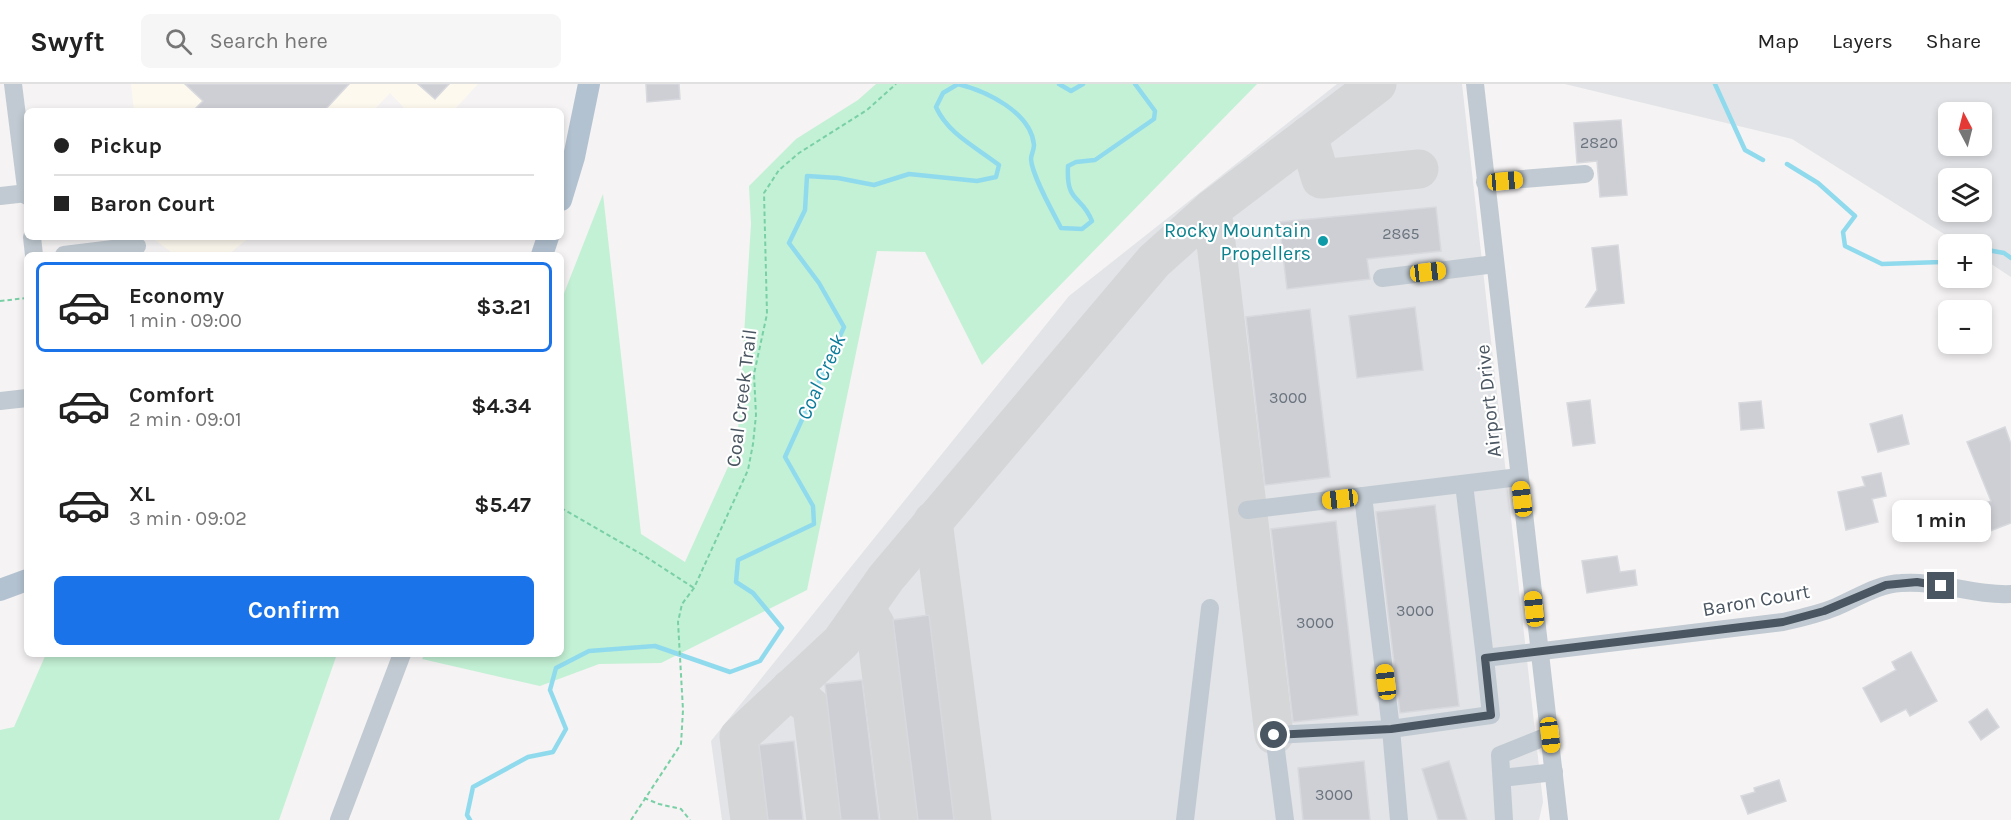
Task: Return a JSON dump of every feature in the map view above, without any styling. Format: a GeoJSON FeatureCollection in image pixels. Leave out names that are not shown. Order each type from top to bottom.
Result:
{"type":"FeatureCollection","features":[{"type":"Feature","properties":{"kind":"main road"},"geometry":{"type":"LineString","coordinates":[[564,189],[576,147],[589,84]]}},
{"type":"Feature","properties":{"kind":"main road"},"geometry":{"type":"LineString","coordinates":[[0,590],[24,581]]}},
{"type":"Feature","properties":{"kind":"street"},"geometry":{"type":"LineString","coordinates":[[13,84],[24,148]]}},
{"type":"Feature","properties":{"kind":"street","name":"Airport Drive"},"geometry":{"type":"LineString","coordinates":[[1475,84],[1558,820]]}},
{"type":"Feature","properties":{"kind":"street"},"geometry":{"type":"LineString","coordinates":[[1485,182],[1585,174]]}},
{"type":"Feature","properties":{"kind":"street"},"geometry":{"type":"LineString","coordinates":[[0,196],[24,194]]}},
{"type":"Feature","properties":{"kind":"street"},"geometry":{"type":"LineString","coordinates":[[88,252],[136,246]]}},
{"type":"Feature","properties":{"kind":"street"},"geometry":{"type":"LineString","coordinates":[[1383,278],[1495,264]]}},
{"type":"Feature","properties":{"kind":"street"},"geometry":{"type":"LineString","coordinates":[[0,401],[24,398]]}},
{"type":"Feature","properties":{"kind":"street"},"geometry":{"type":"LineString","coordinates":[[1247,510],[1519,477]]}},
{"type":"Feature","properties":{"kind":"street"},"geometry":{"type":"LineString","coordinates":[[1285,820],[1274,735],[1391,729],[1491,715],[1464,484]]}},
{"type":"Feature","properties":{"kind":"street"},"geometry":{"type":"LineString","coordinates":[[1363,496],[1391,729],[1399,820]]}},
{"type":"Feature","properties":{"kind":"street","name":"Baron Court"},"geometry":{"type":"LineString","coordinates":[[1485,658],[1783,622],[1811,616],[1876,588],[1899,583],[1917,582],[1971,592],[2011,594]]}},
{"type":"Feature","properties":{"kind":"street"},"geometry":{"type":"LineString","coordinates":[[1185,820],[1210,608]]}},
{"type":"Feature","properties":{"kind":"street"},"geometry":{"type":"LineString","coordinates":[[339,820],[401,657]]}},
{"type":"Feature","properties":{"kind":"street"},"geometry":{"type":"LineString","coordinates":[[1504,820],[1500,754],[1550,735]]}},
{"type":"Feature","properties":{"kind":"street"},"geometry":{"type":"LineString","coordinates":[[1502,778],[1554,772]]}},
{"type":"Feature","properties":{"kind":"path","name":"Coal Creek Trail"},"geometry":{"type":"LineString","coordinates":[[631,820],[681,744],[681,668],[678,641],[682,603],[693,588],[748,470],[756,415],[754,374],[766,314],[764,193],[779,170],[799,153],[867,110],[896,84]]}},
{"type":"Feature","properties":{"kind":"path"},"geometry":{"type":"LineString","coordinates":[[0,301],[24,298]]}},
{"type":"Feature","properties":{"kind":"path"},"geometry":{"type":"LineString","coordinates":[[564,510],[643,555],[693,588]]}},
{"type":"Feature","properties":{"kind":"path"},"geometry":{"type":"LineString","coordinates":[[644,798],[681,809],[690,820]]}},
{"type":"Feature","properties":{"kind":"shaded area"},"geometry":{"type":"Polygon","coordinates":[[[131,84],[478,84],[456,108],[404,108],[390,93],[376,108],[134,108],[131,84]]]}},
{"type":"Feature","properties":{"kind":"shaded area"},"geometry":{"type":"Polygon","coordinates":[[[1337,84],[1462,84],[1543,802],[1539,820],[722,820],[711,741],[1069,296],[1337,84]]]}},
{"type":"Feature","properties":{"kind":"shaded area"},"geometry":{"type":"Polygon","coordinates":[[[1565,84],[2011,84],[2011,277],[1992,265],[1992,234],[1944,234],[1792,139],[1565,84]]]}},
{"type":"Feature","properties":{"kind":"shaded area"},"geometry":{"type":"Polygon","coordinates":[[[155,240],[246,240],[232,252],[171,252],[155,240]]]}},
{"type":"Feature","properties":{"kind":"green space"},"geometry":{"type":"Polygon","coordinates":[[[876,84],[1257,84],[982,365],[925,252],[877,251],[807,590],[661,663],[599,664],[540,686],[422,659],[423,657],[564,657],[564,293],[603,194],[641,534],[685,562],[737,447],[751,224],[749,186],[796,139],[858,100],[876,84]]]}},
{"type":"Feature","properties":{"kind":"green space"},"geometry":{"type":"Polygon","coordinates":[[[45,657],[336,657],[279,820],[0,820],[0,730],[14,727],[45,657]]]}},
{"type":"Feature","properties":{"kind":"building"},"geometry":{"type":"Polygon","coordinates":[[[185,84],[349,84],[327,108],[196,108],[203,101],[185,84]]]}},
{"type":"Feature","properties":{"kind":"building"},"geometry":{"type":"Polygon","coordinates":[[[418,84],[449,84],[435,99],[418,84]]]}},
{"type":"Feature","properties":{"kind":"building"},"geometry":{"type":"Polygon","coordinates":[[[646,84],[679,84],[680,99],[647,102],[646,84]]]}},
{"type":"Feature","properties":{"kind":"building"},"geometry":{"type":"Polygon","coordinates":[[[1621,120],[1627,195],[1600,197],[1597,161],[1577,163],[1574,123],[1621,120]]]}},
{"type":"Feature","properties":{"kind":"building","name":"Rocky Mountain Propellers"},"geometry":{"type":"Polygon","coordinates":[[[1436,207],[1441,251],[1367,259],[1370,279],[1287,289],[1279,222],[1436,207]]]}},
{"type":"Feature","properties":{"kind":"building"},"geometry":{"type":"Polygon","coordinates":[[[1618,245],[1624,303],[1586,307],[1597,290],[1592,248],[1618,245]]]}},
{"type":"Feature","properties":{"kind":"building"},"geometry":{"type":"Polygon","coordinates":[[[1415,307],[1423,370],[1357,378],[1349,316],[1415,307]]]}},
{"type":"Feature","properties":{"kind":"building"},"geometry":{"type":"Polygon","coordinates":[[[1310,309],[1330,477],[1265,485],[1246,317],[1310,309]]]}},
{"type":"Feature","properties":{"kind":"building"},"geometry":{"type":"Polygon","coordinates":[[[1590,400],[1595,443],[1573,446],[1567,403],[1590,400]]]}},
{"type":"Feature","properties":{"kind":"building"},"geometry":{"type":"Polygon","coordinates":[[[1761,401],[1764,428],[1741,430],[1739,403],[1761,401]]]}},
{"type":"Feature","properties":{"kind":"building"},"geometry":{"type":"Polygon","coordinates":[[[1902,415],[1909,444],[1878,452],[1870,424],[1902,415]]]}},
{"type":"Feature","properties":{"kind":"building"},"geometry":{"type":"Polygon","coordinates":[[[2005,427],[2011,444],[2011,523],[1977,536],[1967,511],[1991,501],[1967,442],[2005,427]]]}},
{"type":"Feature","properties":{"kind":"building"},"geometry":{"type":"Polygon","coordinates":[[[1881,473],[1886,496],[1872,499],[1878,522],[1846,530],[1838,492],[1865,486],[1862,477],[1881,473]]]}},
{"type":"Feature","properties":{"kind":"building"},"geometry":{"type":"Polygon","coordinates":[[[1435,505],[1459,706],[1400,713],[1376,512],[1435,505]]]}},
{"type":"Feature","properties":{"kind":"building"},"geometry":{"type":"Polygon","coordinates":[[[1336,521],[1358,715],[1293,722],[1271,529],[1336,521]]]}},
{"type":"Feature","properties":{"kind":"building"},"geometry":{"type":"Polygon","coordinates":[[[1617,556],[1620,572],[1635,570],[1637,585],[1587,593],[1582,561],[1617,556]]]}},
{"type":"Feature","properties":{"kind":"building"},"geometry":{"type":"Polygon","coordinates":[[[929,615],[954,820],[918,820],[893,620],[929,615]]]}},
{"type":"Feature","properties":{"kind":"building"},"geometry":{"type":"Polygon","coordinates":[[[1911,652],[1937,701],[1910,716],[1906,709],[1881,722],[1863,688],[1896,670],[1892,662],[1911,652]]]}},
{"type":"Feature","properties":{"kind":"building"},"geometry":{"type":"Polygon","coordinates":[[[862,680],[879,820],[841,820],[825,684],[862,680]]]}},
{"type":"Feature","properties":{"kind":"building"},"geometry":{"type":"Polygon","coordinates":[[[1987,709],[1999,727],[1981,740],[1969,722],[1987,709]]]}},
{"type":"Feature","properties":{"kind":"building"},"geometry":{"type":"Polygon","coordinates":[[[794,741],[803,820],[768,820],[759,745],[794,741]]]}},
{"type":"Feature","properties":{"kind":"building"},"geometry":{"type":"Polygon","coordinates":[[[1364,761],[1370,820],[1303,820],[1298,768],[1364,761]]]}},
{"type":"Feature","properties":{"kind":"building"},"geometry":{"type":"Polygon","coordinates":[[[1449,761],[1467,820],[1438,820],[1422,769],[1449,761]]]}},
{"type":"Feature","properties":{"kind":"building"},"geometry":{"type":"Polygon","coordinates":[[[1779,780],[1786,801],[1748,814],[1741,796],[1755,792],[1754,788],[1779,780]]]}},
{"type":"Feature","properties":{"kind":"waterway","name":"Coal Creek"},"geometry":{"type":"LineString","coordinates":[[470,820],[467,815],[473,787],[528,757],[553,752],[566,729],[550,690],[556,668],[589,651],[655,646],[730,672],[760,661],[782,628],[753,593],[736,582],[738,560],[814,524],[813,506],[785,457],[844,327],[819,283],[789,243],[805,210],[807,176],[838,178],[874,185],[909,174],[977,181],[996,177],[999,165],[955,132],[941,117],[936,107],[943,93],[958,84],[994,98],[1016,113],[1025,123],[1034,145],[1031,159],[1035,175],[1061,228],[1082,229],[1092,221],[1069,187],[1068,166],[1076,162],[1095,160],[1154,119],[1155,111],[1135,84]]}},
{"type":"Feature","properties":{"kind":"waterway","name":"Coal Creek"},"geometry":{"type":"LineString","coordinates":[[1059,84],[1071,91],[1083,84]]}},
{"type":"Feature","properties":{"kind":"waterway"},"geometry":{"type":"LineString","coordinates":[[1715,84],[1745,150],[1763,160]]}},
{"type":"Feature","properties":{"kind":"waterway"},"geometry":{"type":"LineString","coordinates":[[1787,164],[1818,183],[1855,216],[1843,232],[1845,246],[1882,264],[1938,262]]}},
{"type":"Feature","properties":{"kind":"waterway"},"geometry":{"type":"LineString","coordinates":[[1992,251],[2004,253],[2011,258]]}},
{"type":"Feature","properties":{"kind":"taxiway"},"geometry":{"type":"LineString","coordinates":[[750,820],[739,737],[841,642],[886,578],[1154,261],[1212,209],[1377,84]]}},
{"type":"Feature","properties":{"kind":"taxiway"},"geometry":{"type":"LineString","coordinates":[[1308,136],[1321,179],[1419,169]]}},
{"type":"Feature","properties":{"kind":"taxiway"},"geometry":{"type":"LineString","coordinates":[[1212,209],[1274,735]]}},
{"type":"Feature","properties":{"kind":"taxiway"},"geometry":{"type":"LineString","coordinates":[[933,521],[972,820]]}},
{"type":"Feature","properties":{"kind":"taxiway"},"geometry":{"type":"LineString","coordinates":[[865,608],[875,624],[900,820]]}},
{"type":"Feature","properties":{"kind":"taxiway"},"geometry":{"type":"LineString","coordinates":[[790,689],[812,708],[826,820]]}},
{"type":"Feature","properties":{"kind":"place","name":"Rocky Mountain Propellers"},"geometry":{"type":"Point","coordinates":[1323,241]}},
{"type":"Feature","properties":{"kind":"route"},"geometry":{"type":"LineString","coordinates":[[1274,735],[1391,729],[1491,715],[1485,658],[1783,622],[1811,616],[1886,585],[1917,582],[1941,586]]}}]}
